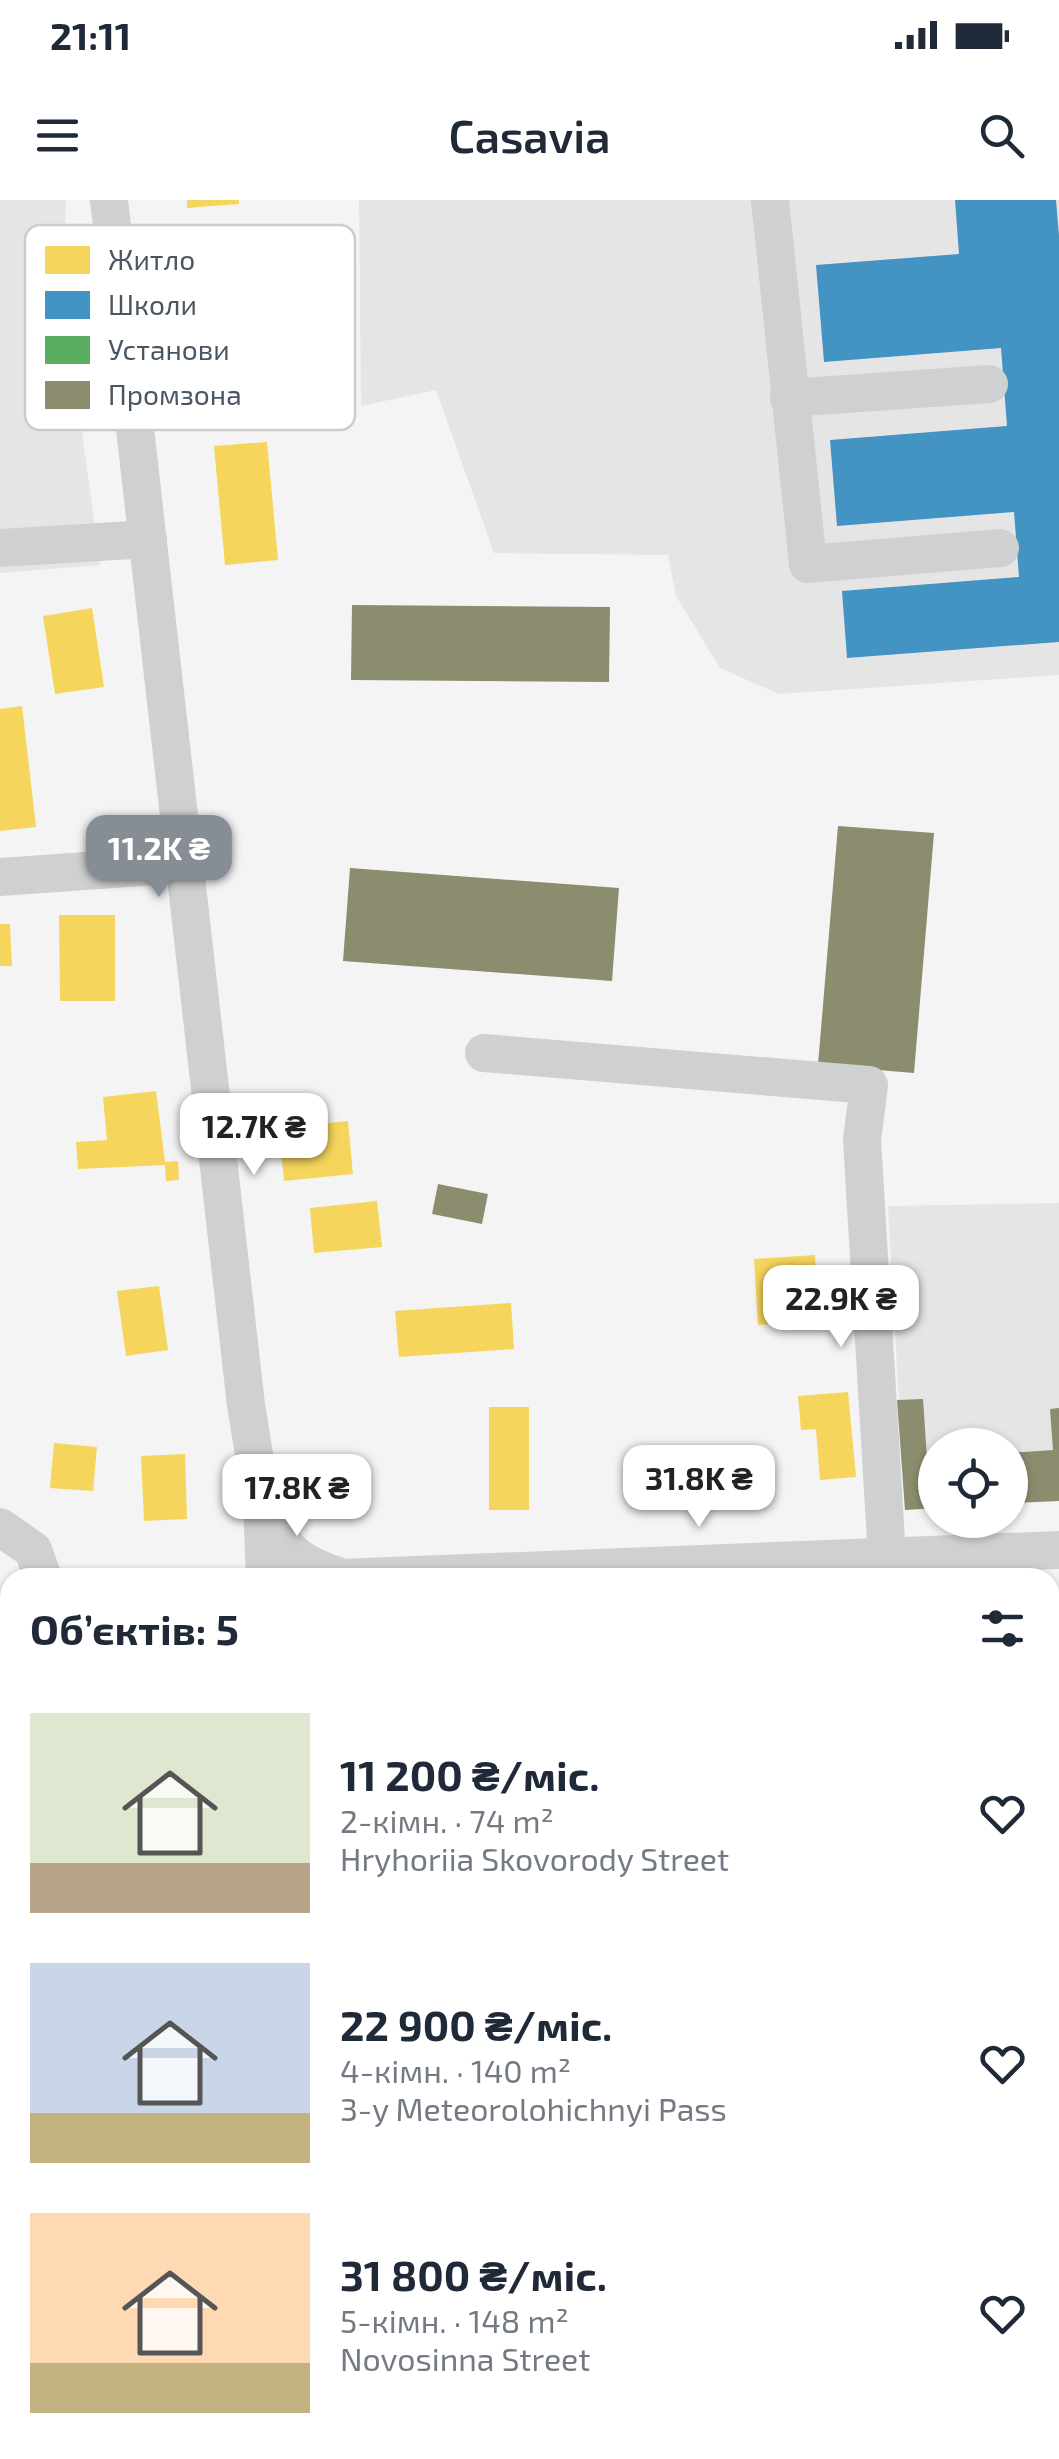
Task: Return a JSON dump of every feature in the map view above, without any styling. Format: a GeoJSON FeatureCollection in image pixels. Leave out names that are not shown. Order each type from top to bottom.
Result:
{"type":"FeatureCollection","features":[{"type":"Feature","properties":{"kind":"street"},"geometry":{"type":"LineString","coordinates":[[109,200],[112,225]]}},
{"type":"Feature","properties":{"kind":"street"},"geometry":{"type":"LineString","coordinates":[[770,200],[808,564],[1000,548]]}},
{"type":"Feature","properties":{"kind":"street"},"geometry":{"type":"LineString","coordinates":[[790,398],[988,384]]}},
{"type":"Feature","properties":{"kind":"street"},"geometry":{"type":"LineString","coordinates":[[136,430],[246,1405],[262,1503],[265,1568]]}},
{"type":"Feature","properties":{"kind":"street"},"geometry":{"type":"LineString","coordinates":[[0,548],[148,538]]}},
{"type":"Feature","properties":{"kind":"street"},"geometry":{"type":"LineString","coordinates":[[0,877],[184,864]]}},
{"type":"Feature","properties":{"kind":"street"},"geometry":{"type":"LineString","coordinates":[[484,1053],[869,1086],[862,1140],[886,1556]]}},
{"type":"Feature","properties":{"kind":"street"},"geometry":{"type":"LineString","coordinates":[[262,1503],[277,1536],[323,1568]]}},
{"type":"Feature","properties":{"kind":"street"},"geometry":{"type":"LineString","coordinates":[[0,1527],[33,1550],[39,1568]]}},
{"type":"Feature","properties":{"kind":"street"},"geometry":{"type":"LineString","coordinates":[[517,1568],[1059,1550]]}},
{"type":"Feature","properties":{"kind":"shaded area"},"geometry":{"type":"Polygon","coordinates":[[[0,200],[66,200],[65,225],[25,225],[25,430],[82,430],[100,565],[0,573],[0,200]]]}},
{"type":"Feature","properties":{"kind":"shaded area"},"geometry":{"type":"Polygon","coordinates":[[[359,200],[1059,200],[1059,675],[779,694],[720,668],[676,596],[668,555],[494,553],[436,390],[361,406],[359,200]]]}},
{"type":"Feature","properties":{"kind":"shaded area"},"geometry":{"type":"Polygon","coordinates":[[[1059,1203],[1059,1501],[1028,1503],[1028,1428],[918,1428],[918,1509],[905,1510],[888,1206],[1059,1203]]]}},
{"type":"Feature","properties":{"kind":"building: Житло"},"geometry":{"type":"Polygon","coordinates":[[[187,200],[239,200],[239,204],[187,208],[187,200]]]}},
{"type":"Feature","properties":{"kind":"building: Житло"},"geometry":{"type":"Polygon","coordinates":[[[267,442],[278,560],[225,565],[214,446],[267,442]]]}},
{"type":"Feature","properties":{"kind":"building: Житло"},"geometry":{"type":"Polygon","coordinates":[[[92,608],[104,687],[55,694],[43,616],[92,608]]]}},
{"type":"Feature","properties":{"kind":"building: Житло"},"geometry":{"type":"Polygon","coordinates":[[[22,706],[36,827],[0,831],[0,709],[22,706]]]}},
{"type":"Feature","properties":{"kind":"building: Житло"},"geometry":{"type":"Polygon","coordinates":[[[59,915],[115,915],[115,1001],[60,1001],[59,915]]]}},
{"type":"Feature","properties":{"kind":"building: Житло"},"geometry":{"type":"Polygon","coordinates":[[[0,924],[10,924],[12,966],[0,966],[0,924]]]}},
{"type":"Feature","properties":{"kind":"building: Житло"},"geometry":{"type":"Polygon","coordinates":[[[156,1091],[165,1162],[178,1161],[179,1180],[166,1181],[165,1165],[78,1169],[76,1142],[107,1140],[103,1097],[156,1091]]]}},
{"type":"Feature","properties":{"kind":"building: Житло"},"geometry":{"type":"Polygon","coordinates":[[[348,1121],[353,1174],[284,1181],[279,1128],[348,1121]]]}},
{"type":"Feature","properties":{"kind":"building: Житло"},"geometry":{"type":"Polygon","coordinates":[[[377,1201],[382,1247],[314,1253],[310,1208],[377,1201]]]}},
{"type":"Feature","properties":{"kind":"building: Житло"},"geometry":{"type":"Polygon","coordinates":[[[815,1255],[819,1321],[758,1325],[754,1259],[815,1255]]]}},
{"type":"Feature","properties":{"kind":"building: Житло"},"geometry":{"type":"Polygon","coordinates":[[[159,1286],[168,1350],[126,1356],[117,1291],[159,1286]]]}},
{"type":"Feature","properties":{"kind":"building: Житло"},"geometry":{"type":"Polygon","coordinates":[[[511,1303],[514,1349],[399,1357],[395,1311],[511,1303]]]}},
{"type":"Feature","properties":{"kind":"building: Житло"},"geometry":{"type":"Polygon","coordinates":[[[848,1392],[856,1477],[820,1480],[816,1429],[801,1430],[798,1396],[848,1392]]]}},
{"type":"Feature","properties":{"kind":"building: Житло"},"geometry":{"type":"Polygon","coordinates":[[[489,1407],[529,1407],[529,1510],[489,1510],[489,1407]]]}},
{"type":"Feature","properties":{"kind":"building: Житло"},"geometry":{"type":"Polygon","coordinates":[[[54,1443],[97,1447],[93,1491],[50,1488],[54,1443]]]}},
{"type":"Feature","properties":{"kind":"building: Житло"},"geometry":{"type":"Polygon","coordinates":[[[185,1454],[187,1519],[144,1521],[141,1456],[185,1454]]]}},
{"type":"Feature","properties":{"kind":"building: Школи"},"geometry":{"type":"Polygon","coordinates":[[[955,200],[1056,200],[1059,642],[847,658],[842,591],[1019,577],[1014,512],[837,526],[830,440],[1007,426],[1001,348],[824,362],[816,265],[959,254],[955,200]]]}},
{"type":"Feature","properties":{"kind":"building: Промзона"},"geometry":{"type":"Polygon","coordinates":[[[352,605],[610,607],[609,682],[351,680],[352,605]]]}},
{"type":"Feature","properties":{"kind":"building: Промзона"},"geometry":{"type":"Polygon","coordinates":[[[838,826],[934,833],[914,1073],[818,1065],[838,826]]]}},
{"type":"Feature","properties":{"kind":"building: Промзона"},"geometry":{"type":"Polygon","coordinates":[[[350,868],[619,888],[612,981],[343,961],[350,868]]]}},
{"type":"Feature","properties":{"kind":"building: Промзона"},"geometry":{"type":"Polygon","coordinates":[[[438,1184],[488,1194],[482,1224],[432,1214],[438,1184]]]}},
{"type":"Feature","properties":{"kind":"building: Промзона"},"geometry":{"type":"Polygon","coordinates":[[[923,1399],[925,1428],[918,1428],[918,1509],[905,1510],[897,1400],[923,1399]]]}},
{"type":"Feature","properties":{"kind":"building: Промзона"},"geometry":{"type":"Polygon","coordinates":[[[1059,1408],[1059,1501],[1028,1502],[1028,1452],[1053,1450],[1050,1409],[1059,1408]]]}}]}
